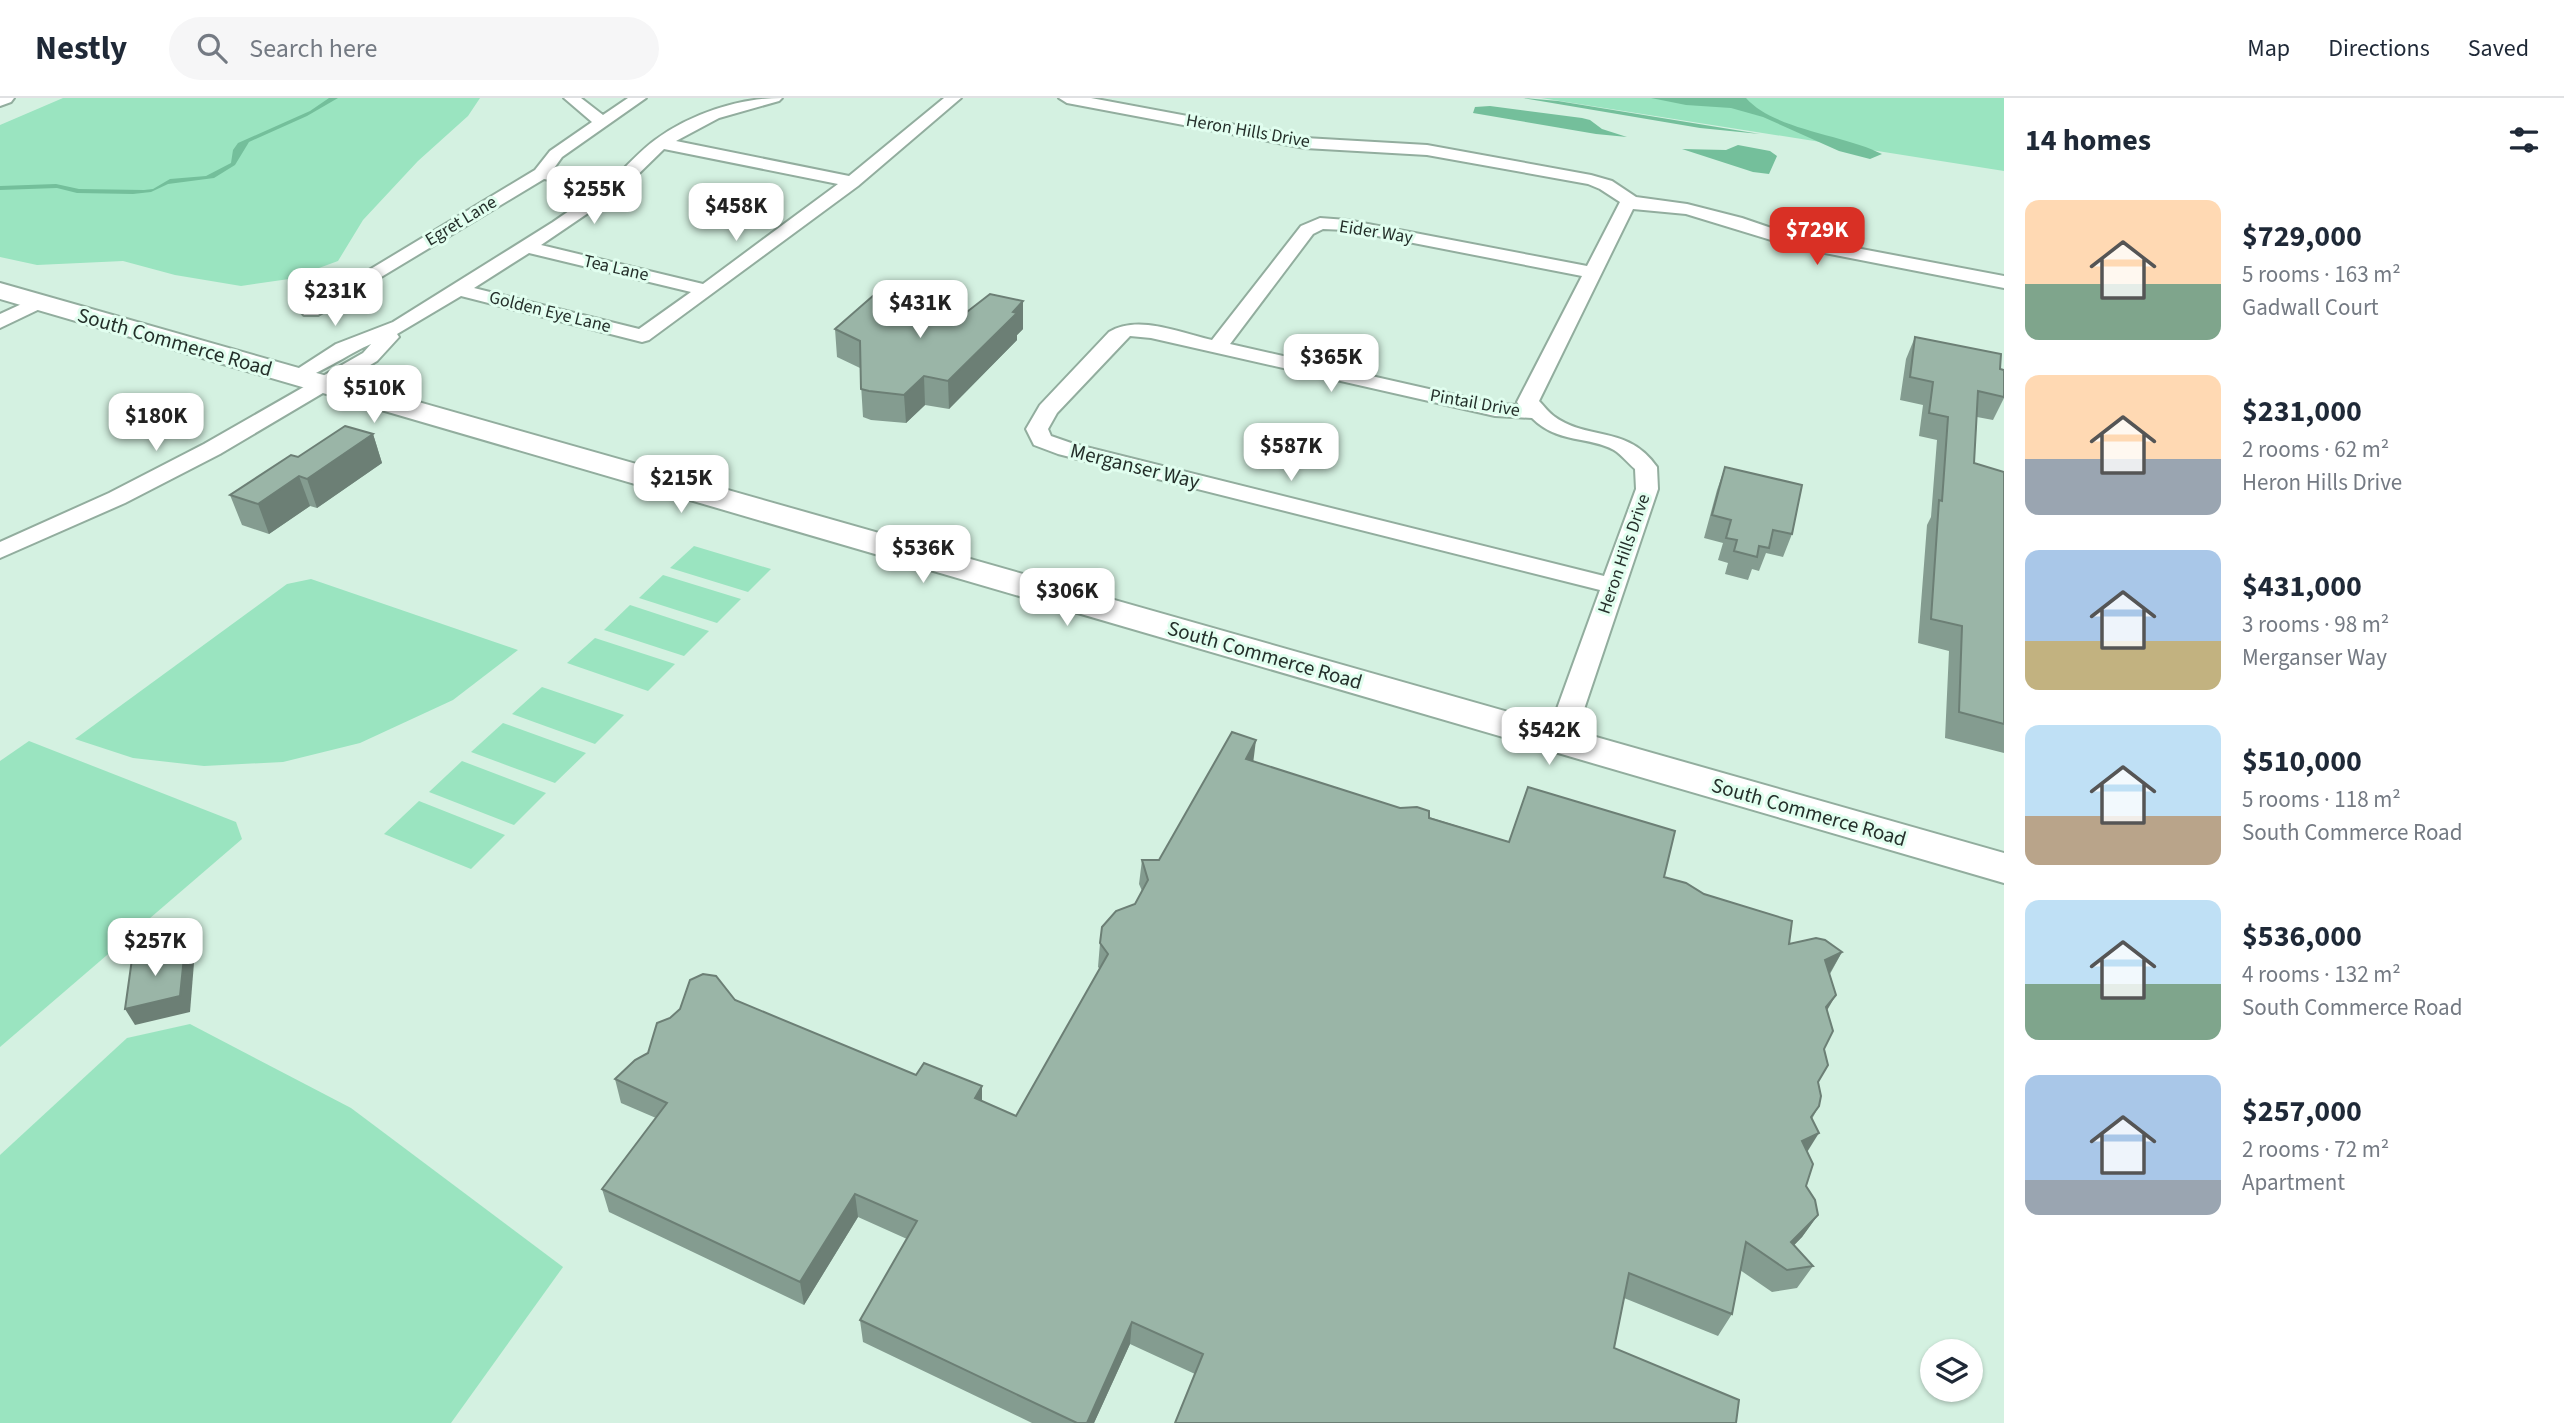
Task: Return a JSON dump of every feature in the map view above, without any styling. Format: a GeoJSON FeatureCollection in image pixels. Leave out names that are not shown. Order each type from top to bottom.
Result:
{"type":"FeatureCollection","features":[{"type":"Feature","properties":{"kind":"street"},"geometry":{"type":"LineString","coordinates":[[572,98],[601,122]]}},
{"type":"Feature","properties":{"kind":"street","name":"Egret Lane"},"geometry":{"type":"LineString","coordinates":[[311,310],[541,174],[556,154],[638,98]]}},
{"type":"Feature","properties":{"kind":"street"},"geometry":{"type":"LineString","coordinates":[[0,551],[117,498],[212,449],[309,381],[342,348],[400,326],[526,247],[616,186],[661,143],[714,115],[774,98]]}},
{"type":"Feature","properties":{"kind":"street"},"geometry":{"type":"LineString","coordinates":[[706,290],[901,145],[953,98]]}},
{"type":"Feature","properties":{"kind":"street","name":"Heron Hills Drive"},"geometry":{"type":"LineString","coordinates":[[1067,98],[1305,143],[1427,150],[1591,180],[1606,185],[1628,204]]}},
{"type":"Feature","properties":{"kind":"street"},"geometry":{"type":"LineString","coordinates":[[661,143],[852,182]]}},
{"type":"Feature","properties":{"kind":"street"},"geometry":{"type":"LineString","coordinates":[[541,174],[616,186]]}},
{"type":"Feature","properties":{"kind":"street"},"geometry":{"type":"LineString","coordinates":[[1537,412],[1528,402],[1591,272],[1628,204],[1687,209],[1794,242],[2004,282]]}},
{"type":"Feature","properties":{"kind":"street","name":"Eider Way"},"geometry":{"type":"LineString","coordinates":[[1217,347],[1307,230],[1320,223],[1358,227],[1591,272]]}},
{"type":"Feature","properties":{"kind":"street","name":"Tea Lane"},"geometry":{"type":"LineString","coordinates":[[526,247],[706,290]]}},
{"type":"Feature","properties":{"kind":"street","name":"Golden Eye Lane"},"geometry":{"type":"LineString","coordinates":[[457,289],[642,336],[706,290]]}},
{"type":"Feature","properties":{"kind":"street","name":"South Commerce Road"},"geometry":{"type":"LineString","coordinates":[[0,291],[2004,869]]}},
{"type":"Feature","properties":{"kind":"street"},"geometry":{"type":"LineString","coordinates":[[0,322],[39,302]]}},
{"type":"Feature","properties":{"kind":"street"},"geometry":{"type":"LineString","coordinates":[[309,381],[370,357],[400,326]]}},
{"type":"Feature","properties":{"kind":"street","name":"Pintail Drive"},"geometry":{"type":"LineString","coordinates":[[1126,330],[1151,332],[1495,410],[1537,412]]}},
{"type":"Feature","properties":{"kind":"street","name":"Merganser Way"},"geometry":{"type":"LineString","coordinates":[[1126,330],[1116,336],[1048,410],[1037,429],[1042,440],[1066,449],[1614,586]]}},
{"type":"Feature","properties":{"kind":"street","name":"Heron Hills Drive"},"geometry":{"type":"LineString","coordinates":[[1537,412],[1548,422],[1573,433],[1621,444],[1646,467],[1647,489],[1560,739]]}},
{"type":"Feature","properties":{"kind":"shaded area"},"geometry":{"type":"Polygon","coordinates":[[[63,98],[480,98],[468,116],[418,161],[363,220],[338,261],[289,279],[241,286],[175,275],[123,261],[37,265],[0,257],[0,125],[63,98]]]}},
{"type":"Feature","properties":{"kind":"shaded area"},"geometry":{"type":"Polygon","coordinates":[[[329,98],[338,98],[307,116],[249,142],[235,165],[214,178],[168,184],[151,192],[133,194],[77,193],[57,188],[0,190],[0,186],[56,184],[79,189],[144,190],[153,189],[170,179],[206,176],[231,163],[233,150],[238,143],[310,111],[329,98]]]}},
{"type":"Feature","properties":{"kind":"shaded area"},"geometry":{"type":"Polygon","coordinates":[[[1523,98],[1558,101],[1760,134],[1700,128],[1523,98]]]}},
{"type":"Feature","properties":{"kind":"shaded area"},"geometry":{"type":"Polygon","coordinates":[[[1541,98],[2004,98],[2004,171],[1541,98]]]}},
{"type":"Feature","properties":{"kind":"shaded area"},"geometry":{"type":"Polygon","coordinates":[[[1651,98],[1746,98],[1774,118],[1882,154],[1870,159],[1839,151],[1763,117],[1731,108],[1686,105],[1651,98]]]}},
{"type":"Feature","properties":{"kind":"shaded area"},"geometry":{"type":"Polygon","coordinates":[[[1490,106],[1582,118],[1590,120],[1602,129],[1627,137],[1473,113],[1475,107],[1490,106]]]}},
{"type":"Feature","properties":{"kind":"shaded area"},"geometry":{"type":"Polygon","coordinates":[[[1738,145],[1770,151],[1777,156],[1769,174],[1753,172],[1682,149],[1726,150],[1738,145]]]}},
{"type":"Feature","properties":{"kind":"shaded area"},"geometry":{"type":"Polygon","coordinates":[[[694,546],[771,569],[748,592],[670,568],[694,546]]]}},
{"type":"Feature","properties":{"kind":"shaded area"},"geometry":{"type":"Polygon","coordinates":[[[663,575],[741,599],[717,623],[639,598],[663,575]]]}},
{"type":"Feature","properties":{"kind":"shaded area"},"geometry":{"type":"Polygon","coordinates":[[[311,579],[518,650],[453,700],[360,743],[283,762],[204,766],[133,758],[75,739],[287,584],[311,579]]]}},
{"type":"Feature","properties":{"kind":"shaded area"},"geometry":{"type":"Polygon","coordinates":[[[630,605],[709,631],[684,656],[604,630],[630,605]]]}},
{"type":"Feature","properties":{"kind":"shaded area"},"geometry":{"type":"Polygon","coordinates":[[[595,638],[675,664],[648,691],[567,663],[595,638]]]}},
{"type":"Feature","properties":{"kind":"shaded area"},"geometry":{"type":"Polygon","coordinates":[[[542,687],[624,715],[595,744],[512,714],[542,687]]]}},
{"type":"Feature","properties":{"kind":"shaded area"},"geometry":{"type":"Polygon","coordinates":[[[503,723],[586,753],[555,783],[471,752],[503,723]]]}},
{"type":"Feature","properties":{"kind":"shaded area"},"geometry":{"type":"Polygon","coordinates":[[[29,741],[236,822],[242,839],[0,1047],[0,761],[29,741]]]}},
{"type":"Feature","properties":{"kind":"shaded area"},"geometry":{"type":"Polygon","coordinates":[[[462,761],[546,793],[514,825],[429,792],[462,761]]]}},
{"type":"Feature","properties":{"kind":"shaded area"},"geometry":{"type":"Polygon","coordinates":[[[419,801],[505,835],[471,869],[384,834],[419,801]]]}},
{"type":"Feature","properties":{"kind":"shaded area"},"geometry":{"type":"Polygon","coordinates":[[[190,1024],[351,1108],[563,1267],[451,1423],[0,1423],[0,1155],[127,1038],[190,1024]]]}},
{"type":"Feature","properties":{"kind":"building"},"geometry":{"type":"Polygon","coordinates":[[[875,294],[963,315],[990,294],[1023,301],[1013,312],[1017,313],[948,381],[924,376],[904,395],[861,389],[860,341],[835,329],[875,294]]]}},
{"type":"Feature","properties":{"kind":"building"},"geometry":{"type":"Polygon","coordinates":[[[1915,337],[2001,354],[2004,397],[1978,391],[1974,463],[2004,472],[2004,724],[1959,712],[1962,626],[1931,619],[1948,417],[1929,413],[1933,382],[1910,377],[1915,337]]]}},
{"type":"Feature","properties":{"kind":"building"},"geometry":{"type":"Polygon","coordinates":[[[345,426],[373,434],[307,479],[299,476],[258,504],[230,495],[291,455],[298,457],[345,426]]]}},
{"type":"Feature","properties":{"kind":"building"},"geometry":{"type":"Polygon","coordinates":[[[1725,467],[1802,485],[1792,534],[1773,530],[1769,548],[1759,546],[1757,557],[1734,551],[1737,540],[1726,538],[1731,520],[1712,515],[1725,467]]]}},
{"type":"Feature","properties":{"kind":"building"},"geometry":{"type":"Polygon","coordinates":[[[1232,732],[1256,740],[1246,759],[1400,808],[1417,807],[1429,811],[1429,818],[1509,842],[1528,787],[1675,831],[1664,877],[1686,883],[1704,894],[1792,921],[1789,944],[1816,938],[1825,940],[1842,952],[1825,960],[1836,995],[1826,1007],[1833,1031],[1824,1049],[1828,1065],[1818,1082],[1821,1096],[1819,1106],[1811,1117],[1819,1133],[1802,1141],[1813,1164],[1806,1186],[1815,1200],[1818,1215],[1791,1242],[1813,1266],[1787,1270],[1746,1242],[1732,1314],[1629,1273],[1614,1348],[1739,1400],[1736,1423],[1175,1423],[1203,1354],[1132,1322],[1087,1423],[1077,1423],[860,1320],[917,1221],[855,1194],[800,1282],[602,1189],[667,1103],[615,1079],[635,1060],[648,1053],[657,1023],[670,1018],[680,1009],[690,980],[703,974],[716,976],[735,1000],[916,1075],[924,1063],[982,1086],[975,1098],[1016,1116],[1108,954],[1100,943],[1102,927],[1116,911],[1135,904],[1148,880],[1142,860],[1159,860],[1232,732]]]}},
{"type":"Feature","properties":{"kind":"building"},"geometry":{"type":"Polygon","coordinates":[[[185,947],[180,996],[125,1009],[132,959],[185,947]]]}}]}
